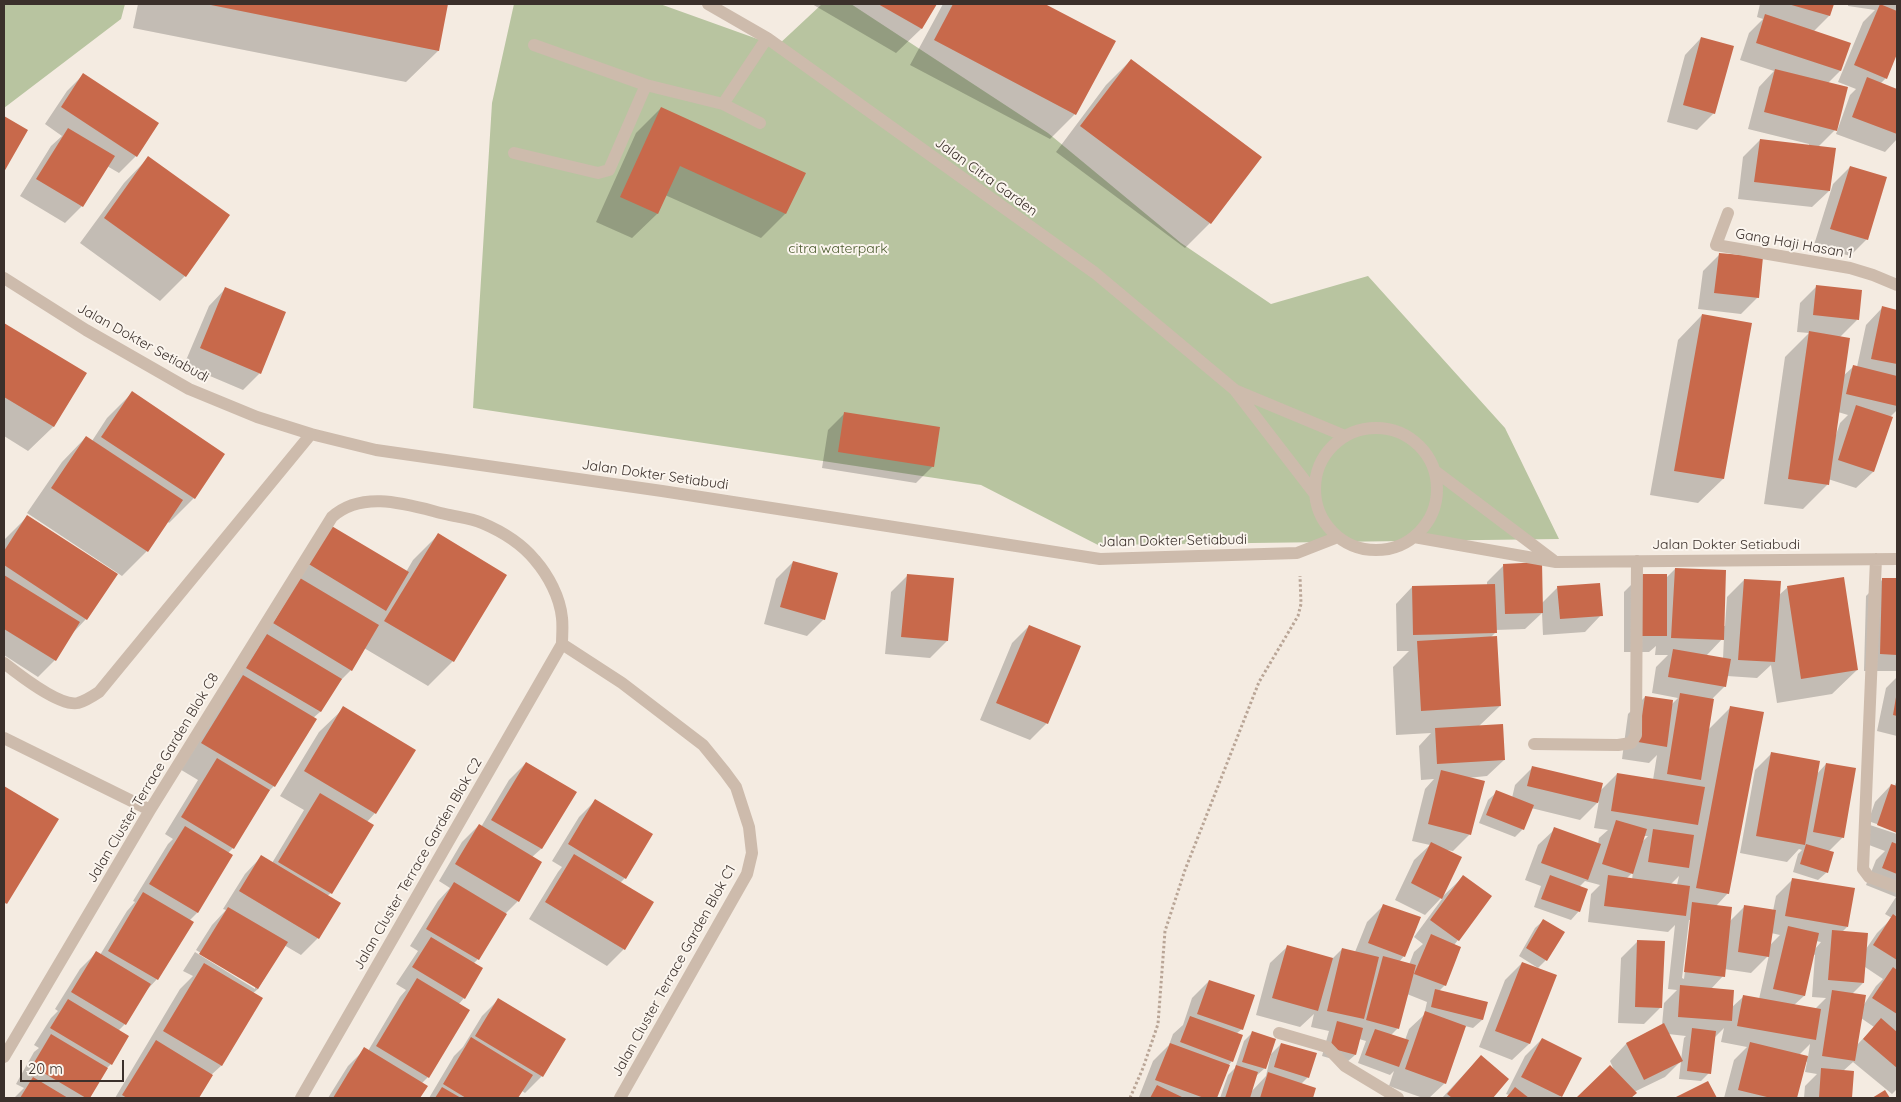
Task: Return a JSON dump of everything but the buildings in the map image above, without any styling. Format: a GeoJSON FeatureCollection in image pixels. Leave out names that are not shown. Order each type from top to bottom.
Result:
{"type":"FeatureCollection","features":[{"type":"Feature","properties":{"kind":"street","name":"Jalan Citra Garden"},"geometry":{"type":"LineString","coordinates":[[708,4],[767,38],[1095,273],[1235,390],[1315,494]]}},
{"type":"Feature","properties":{"kind":"street"},"geometry":{"type":"LineString","coordinates":[[723,104],[767,38]]}},
{"type":"Feature","properties":{"kind":"street"},"geometry":{"type":"LineString","coordinates":[[534,45],[646,85],[723,104],[760,123]]}},
{"type":"Feature","properties":{"kind":"street"},"geometry":{"type":"LineString","coordinates":[[514,153],[598,173],[609,170],[646,85]]}},
{"type":"Feature","properties":{"kind":"street","name":"Gang Haji Hasan 1"},"geometry":{"type":"LineString","coordinates":[[1728,213],[1716,245],[1850,268],[1897,284]]}},
{"type":"Feature","properties":{"kind":"street","name":"Jalan Dokter Setiabudi"},"geometry":{"type":"LineString","coordinates":[[4,278],[86,330],[189,388],[257,417],[311,434],[376,450],[662,491],[1100,559],[1297,553],[1338,537]]}},
{"type":"Feature","properties":{"kind":"street","name":"Jalan Citra Garden"},"geometry":{"type":"LineString","coordinates":[[1235,390],[1345,436]]}},
{"type":"Feature","properties":{"kind":"street"},"geometry":{"type":"LineString","coordinates":[[1380,428],[1398,432],[1414,441],[1427,454],[1435,470],[1438,489],[1435,507],[1427,524],[1414,537],[1399,546],[1380,551],[1352,546],[1338,537],[1326,525],[1319,510],[1315,494],[1316,478],[1321,462],[1331,448],[1345,436],[1362,430],[1380,428]]}},
{"type":"Feature","properties":{"kind":"street"},"geometry":{"type":"LineString","coordinates":[[4,663],[21,676],[68,702],[78,703],[99,692],[311,434]]}},
{"type":"Feature","properties":{"kind":"street"},"geometry":{"type":"LineString","coordinates":[[1435,470],[1556,562]]}},
{"type":"Feature","properties":{"kind":"street","name":"Jalan Cluster Terrace Garden Blok C8"},"geometry":{"type":"LineString","coordinates":[[4,1057],[150,810],[332,517],[340,510],[350,505],[375,501],[391,502],[481,522],[517,542],[535,560],[555,590],[562,617],[562,644]]}},
{"type":"Feature","properties":{"kind":"street","name":"Jalan Dokter Setiabudi"},"geometry":{"type":"LineString","coordinates":[[1414,537],[1556,562],[1897,559]]}},
{"type":"Feature","properties":{"kind":"street"},"geometry":{"type":"LineString","coordinates":[[1876,559],[1864,869],[1869,877],[1897,887]]}},
{"type":"Feature","properties":{"kind":"street"},"geometry":{"type":"LineString","coordinates":[[1534,744],[1618,745],[1631,743],[1636,735],[1637,561]]}},
{"type":"Feature","properties":{"kind":"street","name":"Jalan Cluster Terrace Garden Blok C2"},"geometry":{"type":"LineString","coordinates":[[301,1098],[562,644]]}},
{"type":"Feature","properties":{"kind":"street","name":"Jalan Cluster Terrace Garden Blok C1"},"geometry":{"type":"LineString","coordinates":[[562,644],[622,683],[703,745],[736,787],[749,827],[752,853],[747,874],[620,1098]]}},
{"type":"Feature","properties":{"kind":"street"},"geometry":{"type":"LineString","coordinates":[[4,738],[150,810]]}},
{"type":"Feature","properties":{"kind":"street"},"geometry":{"type":"LineString","coordinates":[[1279,1033],[1327,1047],[1345,1066],[1398,1098]]}},
{"type":"Feature","properties":{"kind":"path"},"geometry":{"type":"LineString","coordinates":[[1130,1098],[1143,1068],[1158,1024],[1165,931],[1185,870],[1259,682],[1298,616],[1301,591],[1297,553]]}},
{"type":"Feature","properties":{"kind":"green space"},"geometry":{"type":"Polygon","coordinates":[[[4,4],[125,4],[121,19],[4,108],[4,4]]]}},
{"type":"Feature","properties":{"kind":"green space","name":"citra waterpark"},"geometry":{"type":"Polygon","coordinates":[[[514,4],[660,4],[777,46],[822,4],[851,4],[1048,133],[1181,243],[1271,304],[1368,276],[1505,428],[1559,539],[1098,545],[981,485],[473,408],[492,103],[514,4]]]}}]}
